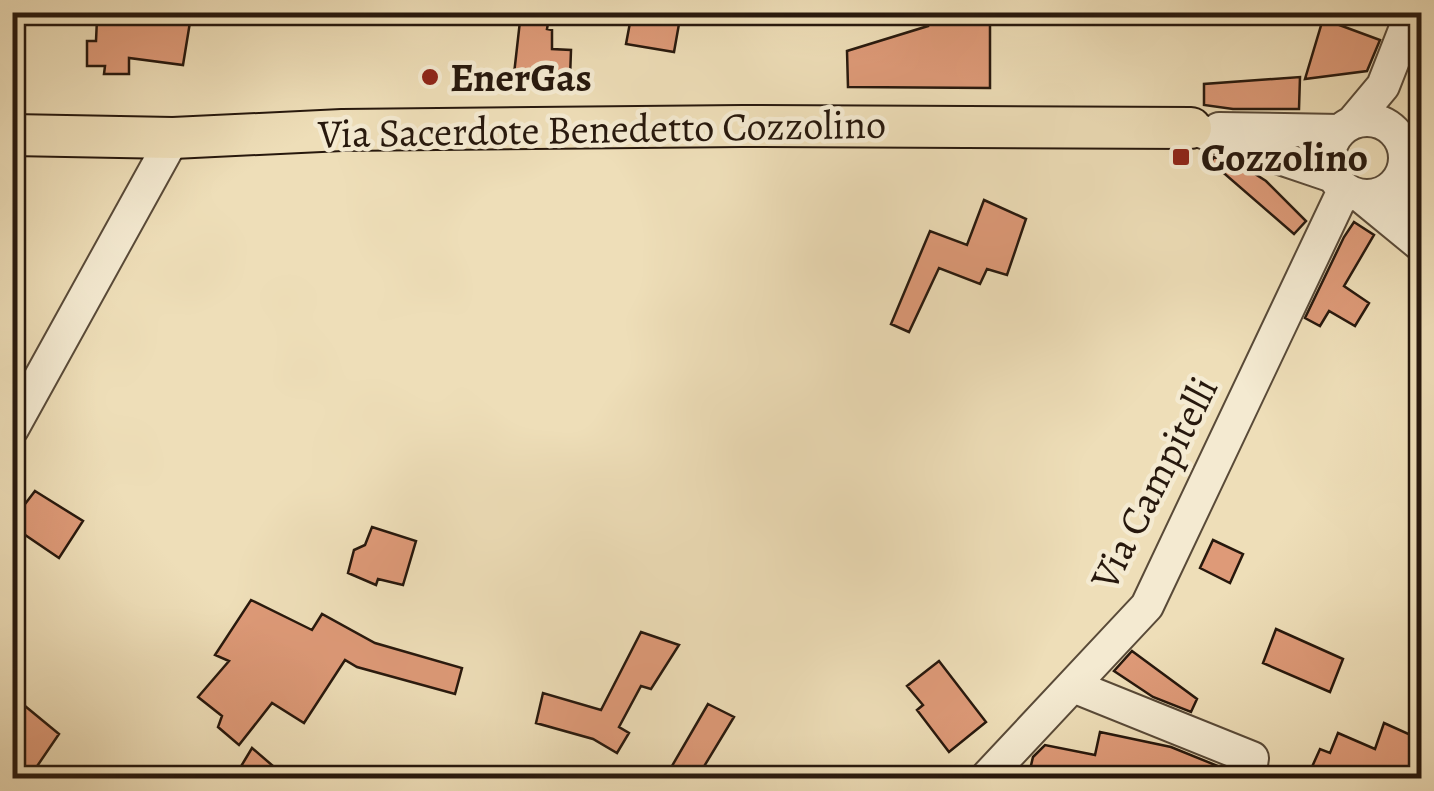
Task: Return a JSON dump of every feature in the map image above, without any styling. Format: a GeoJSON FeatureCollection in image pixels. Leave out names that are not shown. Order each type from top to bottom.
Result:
{"type":"FeatureCollection","features":[{"type":"Feature","properties":{"kind":"main road","name":"Via Sacerdote Benedetto Cozzolino"},"geometry":{"type":"LineString","coordinates":[[12,135],[174,138],[342,130],[723,126],[1191,128]]}},
{"type":"Feature","properties":{"kind":"street"},"geometry":{"type":"LineString","coordinates":[[1408,24],[1382,86],[1333,141],[1329,164],[1346,187],[1422,246]]}},
{"type":"Feature","properties":{"kind":"street"},"geometry":{"type":"LineString","coordinates":[[1408,24],[1409,163],[1422,212]]}},
{"type":"Feature","properties":{"kind":"street","name":"Via Sacerdote Benedetto Cozzolino"},"geometry":{"type":"LineString","coordinates":[[1191,128],[1346,127],[1364,120],[1376,121],[1387,126],[1409,163]]}},
{"type":"Feature","properties":{"kind":"street","name":"Via Sacerdote Benedetto Cozzolino"},"geometry":{"type":"LineString","coordinates":[[1191,128],[1346,187]]}},
{"type":"Feature","properties":{"kind":"street"},"geometry":{"type":"LineString","coordinates":[[12,429],[174,138]]}},
{"type":"Feature","properties":{"kind":"street"},"geometry":{"type":"LineString","coordinates":[[1346,187],[1374,196],[1387,190],[1409,163]]}},
{"type":"Feature","properties":{"kind":"street","name":"Via Campitelli"},"geometry":{"type":"LineString","coordinates":[[986,778],[1148,606],[1346,187]]}},
{"type":"Feature","properties":{"kind":"street"},"geometry":{"type":"LineString","coordinates":[[1073,686],[1252,758],[1249,778]]}},
{"type":"Feature","properties":{"kind":"building"},"geometry":{"type":"Polygon","coordinates":[[[168,12],[191,16],[183,65],[129,58],[129,74],[104,74],[105,66],[87,66],[87,41],[96,41],[97,19],[166,19],[168,12]]]}},
{"type":"Feature","properties":{"kind":"building"},"geometry":{"type":"Polygon","coordinates":[[[521,12],[550,12],[547,29],[552,30],[552,49],[571,50],[570,78],[514,74],[521,12]]]}},
{"type":"Feature","properties":{"kind":"building"},"geometry":{"type":"Polygon","coordinates":[[[632,12],[673,12],[671,22],[679,24],[674,52],[626,44],[632,12]]]}},
{"type":"Feature","properties":{"kind":"building"},"geometry":{"type":"Polygon","coordinates":[[[926,12],[990,12],[990,88],[848,87],[847,51],[928,26],[926,12]]]}},
{"type":"Feature","properties":{"kind":"building"},"geometry":{"type":"Polygon","coordinates":[[[1323,19],[1380,40],[1367,71],[1305,79],[1323,19]]]}},
{"type":"Feature","properties":{"kind":"building"},"geometry":{"type":"Polygon","coordinates":[[[1300,77],[1299,109],[1204,105],[1204,84],[1300,77]]]}},
{"type":"Feature","properties":{"kind":"building"},"geometry":{"type":"Polygon","coordinates":[[[1214,157],[1244,167],[1266,181],[1306,221],[1294,234],[1211,162],[1214,157]]]}},
{"type":"Feature","properties":{"kind":"building"},"geometry":{"type":"Polygon","coordinates":[[[984,200],[1026,219],[1007,275],[987,269],[980,284],[939,268],[909,332],[891,324],[930,231],[967,245],[984,200]]]}},
{"type":"Feature","properties":{"kind":"building"},"geometry":{"type":"Polygon","coordinates":[[[1354,222],[1374,235],[1344,286],[1369,303],[1355,326],[1329,311],[1320,326],[1305,318],[1354,222]]]}},
{"type":"Feature","properties":{"kind":"building"},"geometry":{"type":"Polygon","coordinates":[[[35,491],[83,521],[59,558],[12,526],[35,491]]]}},
{"type":"Feature","properties":{"kind":"building"},"geometry":{"type":"Polygon","coordinates":[[[372,527],[416,541],[403,585],[378,579],[376,585],[348,573],[354,550],[365,545],[372,527]]]}},
{"type":"Feature","properties":{"kind":"building"},"geometry":{"type":"Polygon","coordinates":[[[1213,540],[1243,554],[1230,583],[1200,568],[1213,540]]]}},
{"type":"Feature","properties":{"kind":"building"},"geometry":{"type":"Polygon","coordinates":[[[251,600],[312,630],[322,614],[375,643],[462,668],[455,694],[357,667],[345,660],[304,723],[272,703],[239,745],[218,727],[222,716],[198,697],[229,661],[215,655],[251,600]]]}},
{"type":"Feature","properties":{"kind":"building"},"geometry":{"type":"Polygon","coordinates":[[[1276,629],[1343,659],[1330,692],[1263,663],[1276,629]]]}},
{"type":"Feature","properties":{"kind":"building"},"geometry":{"type":"Polygon","coordinates":[[[641,632],[679,645],[651,689],[641,686],[619,727],[629,733],[617,753],[593,739],[536,723],[543,693],[601,710],[641,632]]]}},
{"type":"Feature","properties":{"kind":"building"},"geometry":{"type":"Polygon","coordinates":[[[1132,651],[1197,699],[1191,712],[1153,697],[1114,671],[1132,651]]]}},
{"type":"Feature","properties":{"kind":"building"},"geometry":{"type":"Polygon","coordinates":[[[939,661],[986,722],[949,752],[917,710],[923,705],[907,686],[939,661]]]}},
{"type":"Feature","properties":{"kind":"building"},"geometry":{"type":"Polygon","coordinates":[[[708,704],[734,717],[697,778],[665,778],[708,704]]]}},
{"type":"Feature","properties":{"kind":"building"},"geometry":{"type":"Polygon","coordinates":[[[25,706],[59,734],[29,778],[12,778],[12,725],[25,706]]]}},
{"type":"Feature","properties":{"kind":"building"},"geometry":{"type":"Polygon","coordinates":[[[1384,723],[1422,740],[1422,778],[1307,778],[1320,749],[1330,753],[1338,733],[1375,749],[1384,723]]]}},
{"type":"Feature","properties":{"kind":"building"},"geometry":{"type":"Polygon","coordinates":[[[1100,732],[1171,747],[1230,771],[1229,778],[1028,778],[1033,757],[1045,745],[1095,755],[1100,732]]]}},
{"type":"Feature","properties":{"kind":"building"},"geometry":{"type":"Polygon","coordinates":[[[252,748],[287,778],[234,778],[252,748]]]}},
{"type":"Feature","properties":{"kind":"place","name":"EnerGas"},"geometry":{"type":"Point","coordinates":[430,77]}},
{"type":"Feature","properties":{"kind":"place","name":"Cozzolino"},"geometry":{"type":"Point","coordinates":[1181,157]}}]}
